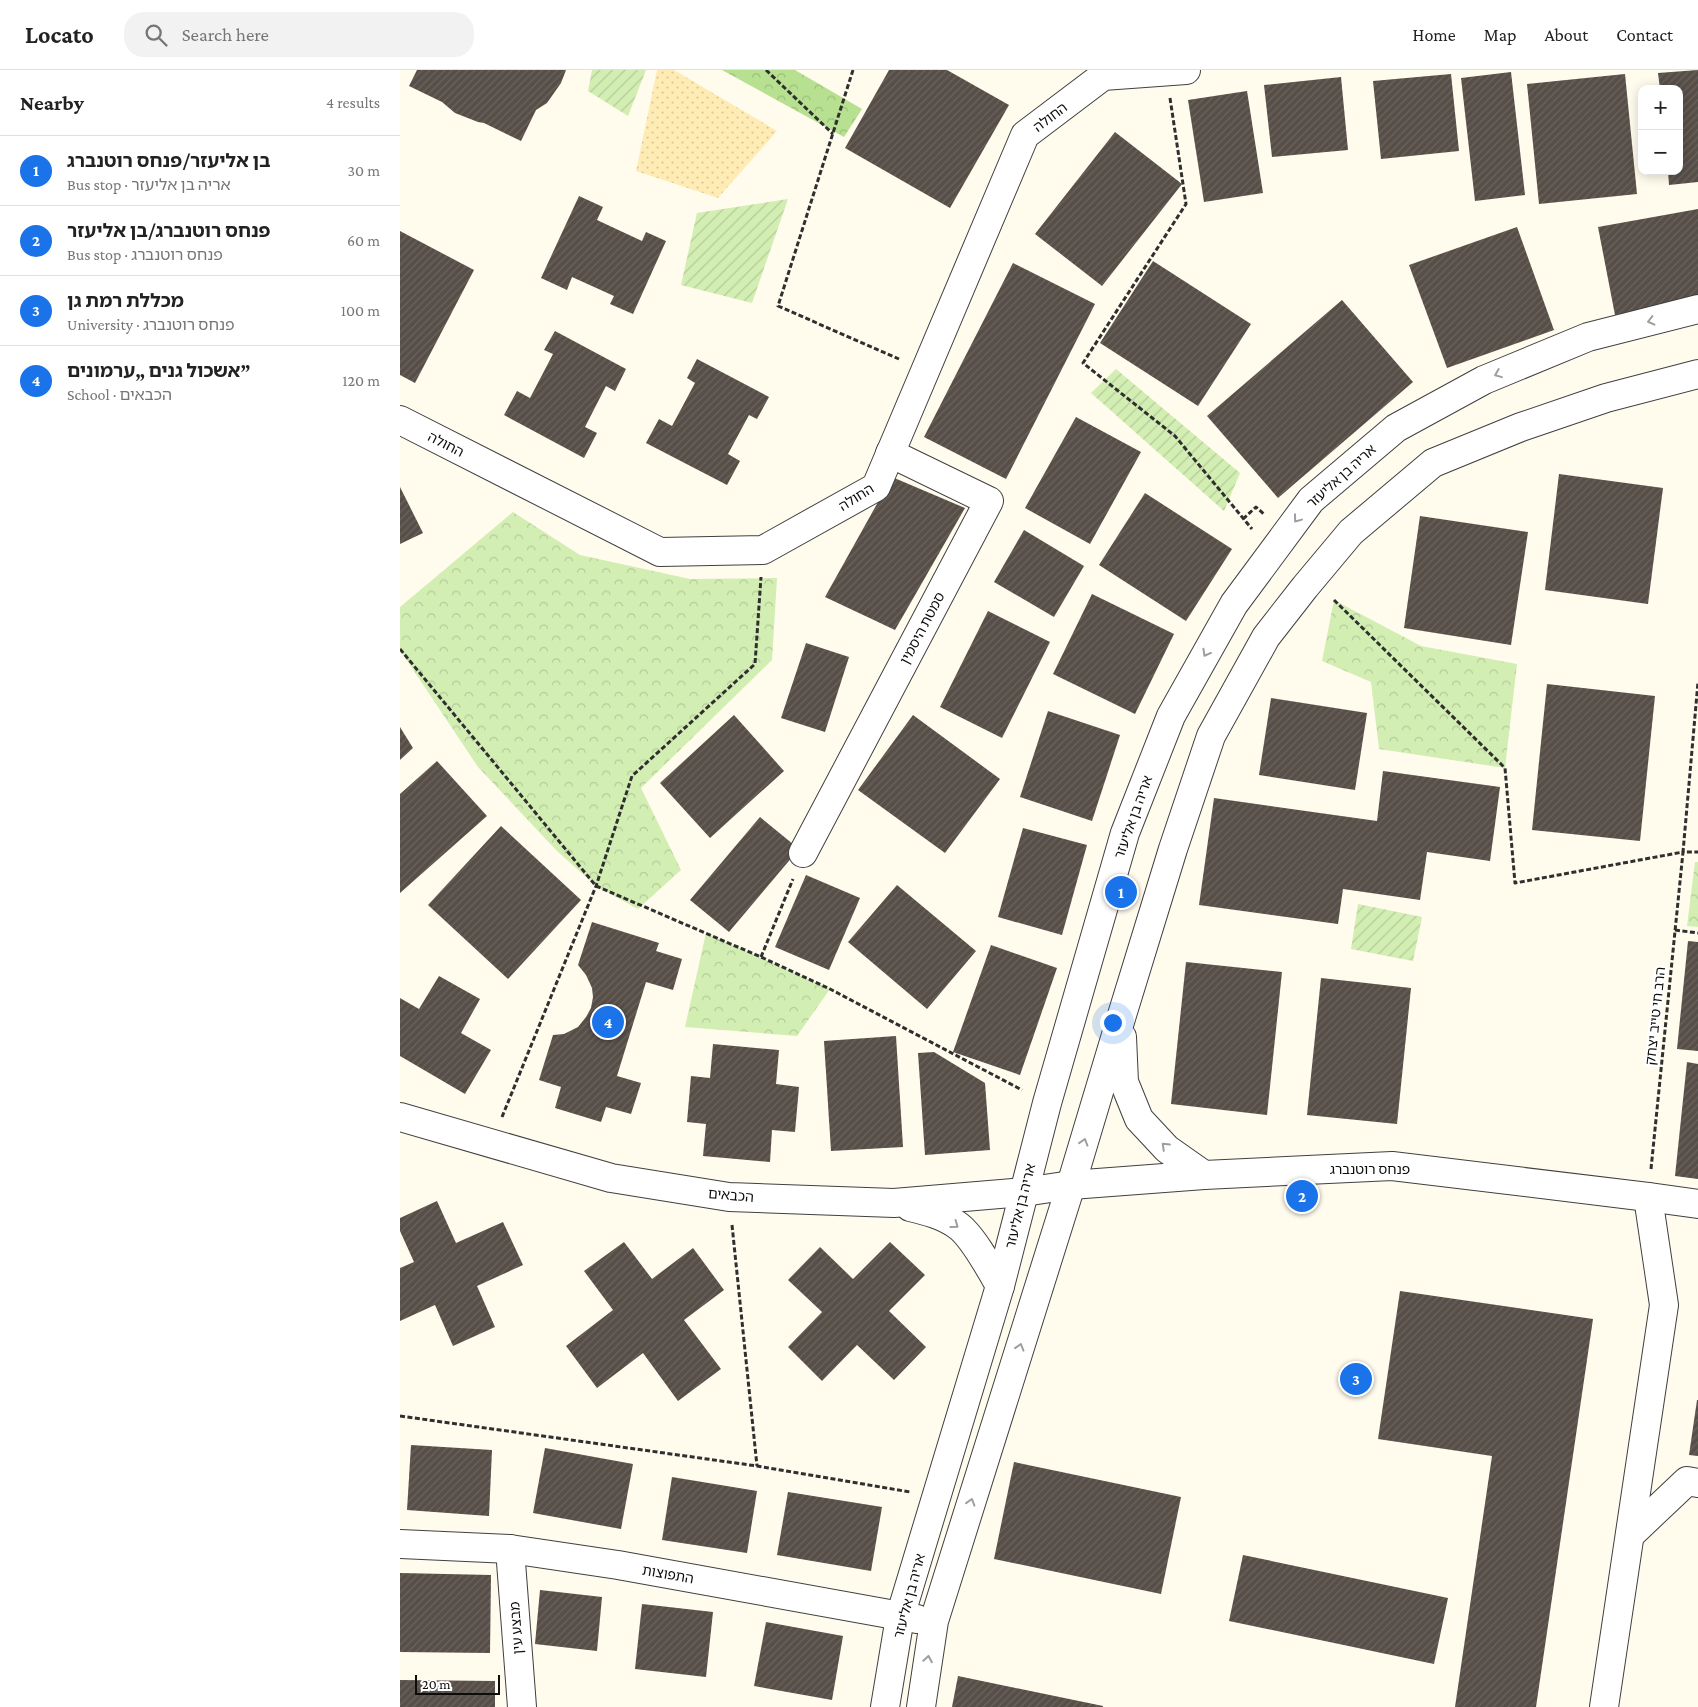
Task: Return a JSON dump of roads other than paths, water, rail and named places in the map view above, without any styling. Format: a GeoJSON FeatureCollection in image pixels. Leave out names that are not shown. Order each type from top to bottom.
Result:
{"type":"FeatureCollection","features":[{"type":"Feature","properties":{"kind":"street"},"geometry":{"type":"LineString","coordinates":[[1139,72],[1176,71]]}},
{"type":"Feature","properties":{"kind":"street","name":"החולה"},"geometry":{"type":"LineString","coordinates":[[400,420],[660,552],[763,550],[876,487],[1025,135],[1103,76],[1139,72]]}},
{"type":"Feature","properties":{"kind":"street","name":"אריה בן אליעזר"},"geometry":{"type":"LineString","coordinates":[[885,1707],[900,1617],[1000,1286],[1047,1103],[1125,833],[1171,716],[1234,604],[1311,500],[1396,428],[1484,380],[1588,337],[1698,309]]}},
{"type":"Feature","properties":{"kind":"street"},"geometry":{"type":"LineString","coordinates":[[921,1707],[934,1622],[1071,1185],[1122,1015],[1211,736],[1266,637],[1351,532],[1433,463],[1521,427],[1606,398],[1698,374]]}},
{"type":"Feature","properties":{"kind":"street","name":"סמטת היסמין"},"geometry":{"type":"LineString","coordinates":[[803,853],[989,501],[890,453]]}},
{"type":"Feature","properties":{"kind":"street"},"geometry":{"type":"LineString","coordinates":[[1122,1015],[1124,1082],[1139,1119],[1167,1149],[1204,1175]]}},
{"type":"Feature","properties":{"kind":"street","name":"הכבאים"},"geometry":{"type":"LineString","coordinates":[[400,1117],[611,1178],[729,1196],[894,1203],[1024,1192],[1071,1185]]}},
{"type":"Feature","properties":{"kind":"street","name":"פנחס רוטנברג"},"geometry":{"type":"LineString","coordinates":[[1071,1185],[1204,1175],[1392,1166],[1648,1196],[1698,1204]]}},
{"type":"Feature","properties":{"kind":"street"},"geometry":{"type":"LineString","coordinates":[[1604,1707],[1664,1305],[1648,1196]]}},
{"type":"Feature","properties":{"kind":"street"},"geometry":{"type":"LineString","coordinates":[[894,1203],[938,1214],[959,1226],[978,1250],[1000,1286]]}},
{"type":"Feature","properties":{"kind":"street"},"geometry":{"type":"LineString","coordinates":[[1630,1536],[1687,1481],[1698,1483]]}},
{"type":"Feature","properties":{"kind":"street","name":"התפוצות"},"geometry":{"type":"LineString","coordinates":[[400,1544],[510,1548],[618,1565],[934,1622]]}},
{"type":"Feature","properties":{"kind":"street","name":"מבצע עין"},"geometry":{"type":"LineString","coordinates":[[510,1548],[522,1707]]}},
{"type":"Feature","properties":{"kind":"place","name":"בן אליעזר/פנחס רוטנברג"},"geometry":{"type":"Point","coordinates":[1121,892]}},
{"type":"Feature","properties":{"kind":"place","name":"אשכול גנים „ערמונים”"},"geometry":{"type":"Point","coordinates":[608,1022]}},
{"type":"Feature","properties":{"kind":"place","name":"פנחס רוטנברג/בן אליעזר"},"geometry":{"type":"Point","coordinates":[1302,1196]}},
{"type":"Feature","properties":{"kind":"place","name":"מכללת רמת גן"},"geometry":{"type":"Point","coordinates":[1356,1379]}}]}
